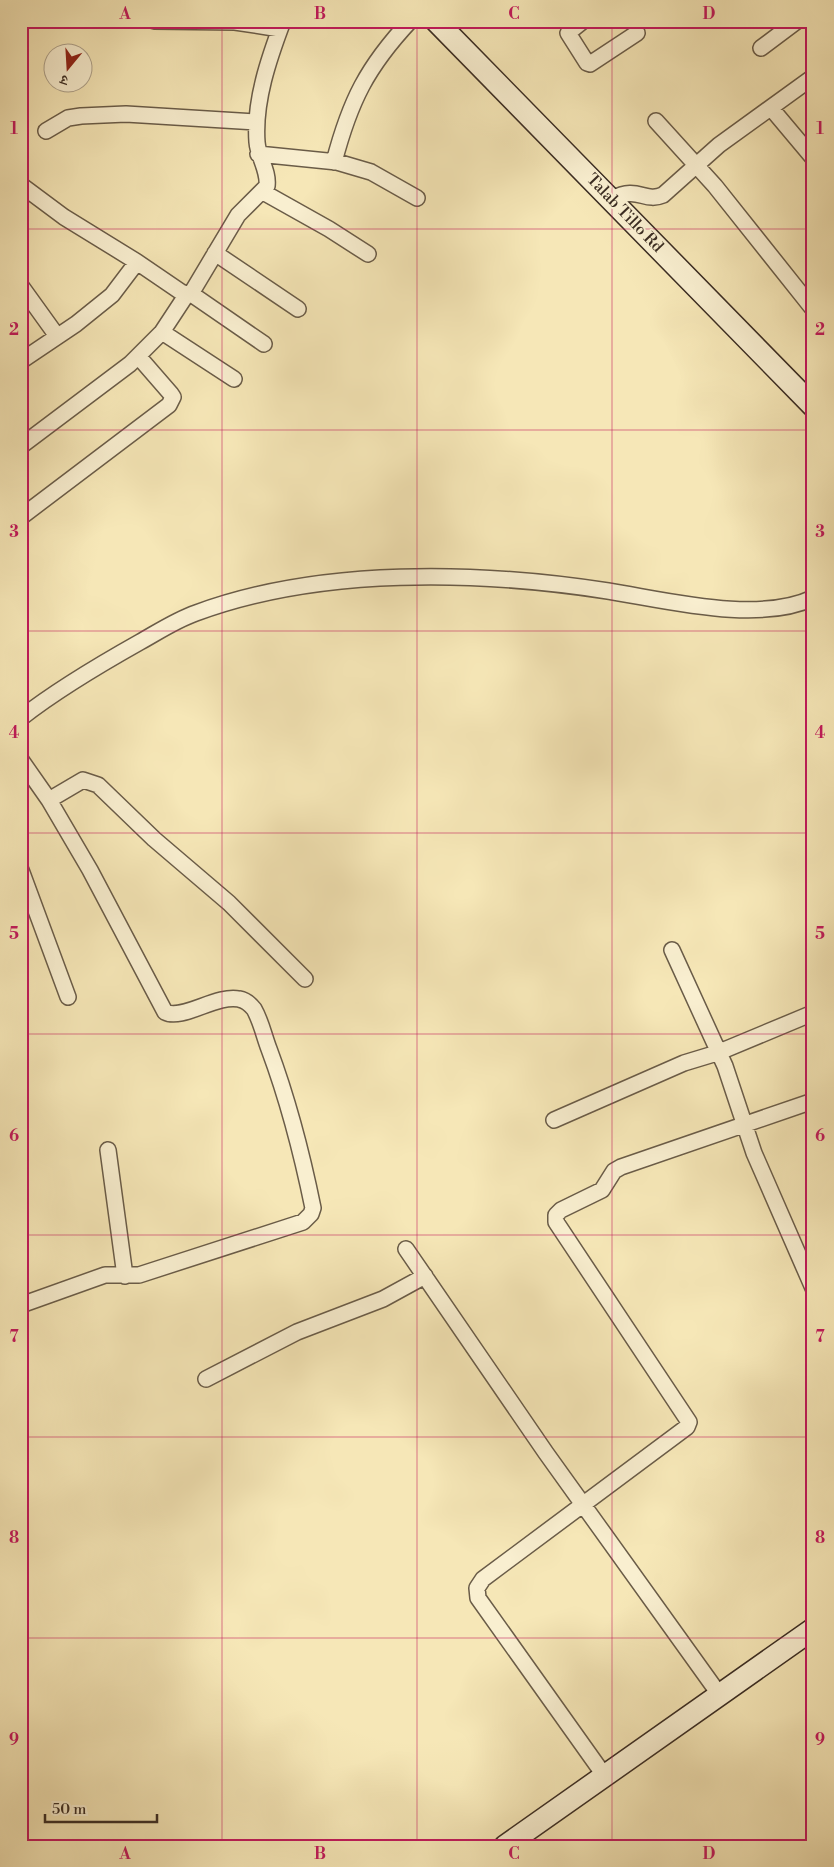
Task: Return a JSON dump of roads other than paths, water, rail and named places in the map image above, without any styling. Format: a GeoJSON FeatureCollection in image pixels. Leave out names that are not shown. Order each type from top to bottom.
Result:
{"type":"FeatureCollection","features":[{"type":"Feature","properties":{"kind":"main road","name":"Talab Tillo Rd"},"geometry":{"type":"LineString","coordinates":[[441,24],[813,406]]}},
{"type":"Feature","properties":{"kind":"main road"},"geometry":{"type":"LineString","coordinates":[[505,1846],[813,1629]]}},
{"type":"Feature","properties":{"kind":"street"},"geometry":{"type":"LineString","coordinates":[[21,446],[138,356],[162,332],[238,215],[254,197],[263,192],[267,182],[258,154],[257,122],[271,50],[281,25],[154,21]]}},
{"type":"Feature","properties":{"kind":"street"},"geometry":{"type":"LineString","coordinates":[[334,162],[346,121],[370,68],[410,21]]}},
{"type":"Feature","properties":{"kind":"street"},"geometry":{"type":"LineString","coordinates":[[583,21],[568,33],[590,64],[637,33]]}},
{"type":"Feature","properties":{"kind":"street"},"geometry":{"type":"LineString","coordinates":[[761,48],[797,21]]}},
{"type":"Feature","properties":{"kind":"street"},"geometry":{"type":"LineString","coordinates":[[612,199],[630,192],[657,198],[663,195],[700,169],[719,145],[777,114],[813,77]]}},
{"type":"Feature","properties":{"kind":"street"},"geometry":{"type":"LineString","coordinates":[[777,114],[813,158]]}},
{"type":"Feature","properties":{"kind":"street"},"geometry":{"type":"LineString","coordinates":[[46,131],[68,118],[81,116],[164,116],[257,122]]}},
{"type":"Feature","properties":{"kind":"street"},"geometry":{"type":"LineString","coordinates":[[656,121],[715,186],[813,309]]}},
{"type":"Feature","properties":{"kind":"street"},"geometry":{"type":"LineString","coordinates":[[258,154],[334,162],[371,172],[417,198]]}},
{"type":"Feature","properties":{"kind":"street"},"geometry":{"type":"LineString","coordinates":[[21,185],[64,216],[264,344]]}},
{"type":"Feature","properties":{"kind":"street"},"geometry":{"type":"LineString","coordinates":[[263,192],[329,229],[368,254]]}},
{"type":"Feature","properties":{"kind":"street"},"geometry":{"type":"LineString","coordinates":[[215,253],[298,309]]}},
{"type":"Feature","properties":{"kind":"street"},"geometry":{"type":"LineString","coordinates":[[21,361],[112,295],[138,262]]}},
{"type":"Feature","properties":{"kind":"street"},"geometry":{"type":"LineString","coordinates":[[21,286],[57,336]]}},
{"type":"Feature","properties":{"kind":"street"},"geometry":{"type":"LineString","coordinates":[[162,332],[234,379]]}},
{"type":"Feature","properties":{"kind":"street"},"geometry":{"type":"LineString","coordinates":[[21,517],[169,405],[173,397],[138,356]]}},
{"type":"Feature","properties":{"kind":"street"},"geometry":{"type":"LineString","coordinates":[[24,712],[105,662],[192,614],[269,593],[327,583],[431,577],[507,580],[737,609],[776,609],[801,604],[813,598]]}},
{"type":"Feature","properties":{"kind":"street"},"geometry":{"type":"LineString","coordinates":[[21,760],[49,800],[95,879],[165,1012],[175,1014],[226,998],[244,1000],[254,1010],[282,1086],[305,1165],[313,1208],[311,1214],[303,1222],[139,1275],[105,1275],[21,1305]]}},
{"type":"Feature","properties":{"kind":"street"},"geometry":{"type":"LineString","coordinates":[[49,800],[83,780],[98,785],[154,839],[229,903],[305,979]]}},
{"type":"Feature","properties":{"kind":"street"},"geometry":{"type":"LineString","coordinates":[[21,870],[68,997]]}},
{"type":"Feature","properties":{"kind":"street"},"geometry":{"type":"LineString","coordinates":[[672,950],[717,1052],[726,1066],[770,1193],[813,1288]]}},
{"type":"Feature","properties":{"kind":"street"},"geometry":{"type":"LineString","coordinates":[[554,1120],[684,1063],[717,1052],[813,1013]]}},
{"type":"Feature","properties":{"kind":"street"},"geometry":{"type":"LineString","coordinates":[[604,1775],[478,1598],[479,1583],[584,1506],[687,1427],[689,1422],[556,1222],[556,1216],[561,1210],[602,1190],[614,1171],[621,1167],[813,1101]]}},
{"type":"Feature","properties":{"kind":"street"},"geometry":{"type":"LineString","coordinates":[[108,1150],[125,1276]]}},
{"type":"Feature","properties":{"kind":"street"},"geometry":{"type":"LineString","coordinates":[[406,1249],[584,1506],[719,1694]]}},
{"type":"Feature","properties":{"kind":"street"},"geometry":{"type":"LineString","coordinates":[[206,1379],[297,1332],[383,1299],[425,1276]]}}]}
